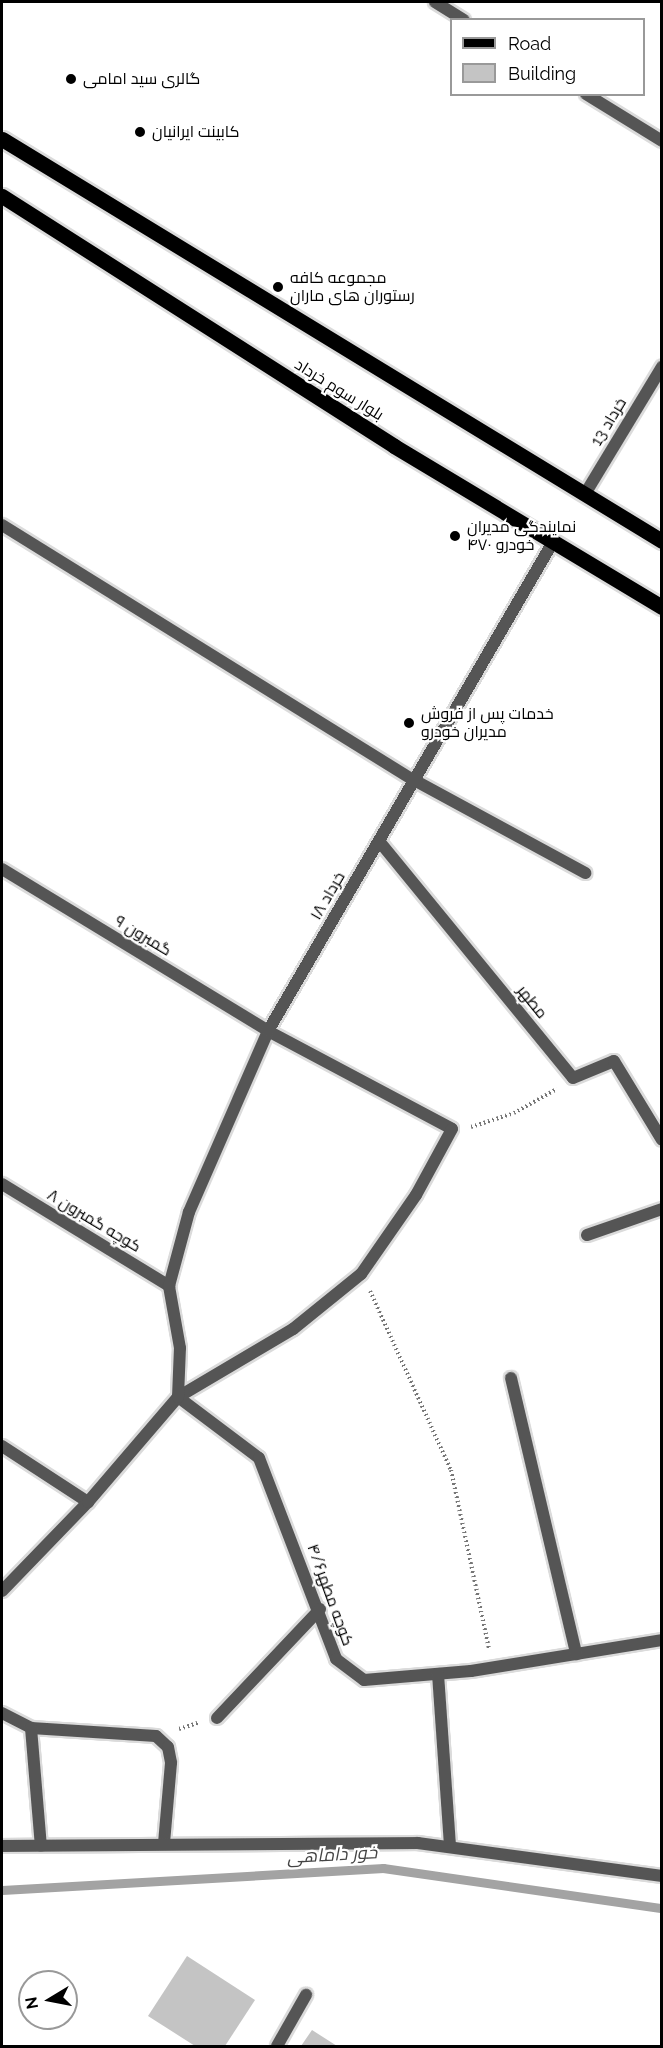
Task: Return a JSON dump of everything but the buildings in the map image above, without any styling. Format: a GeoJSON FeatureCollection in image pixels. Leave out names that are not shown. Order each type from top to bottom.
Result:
{"type":"FeatureCollection","features":[{"type":"Feature","properties":{"kind":"main road"},"geometry":{"type":"LineString","coordinates":[[2,139],[662,541]]}},
{"type":"Feature","properties":{"kind":"main road","name":"بلوار سوم خرداد"},"geometry":{"type":"LineString","coordinates":[[2,196],[553,542],[662,607]]}},
{"type":"Feature","properties":{"kind":"street"},"geometry":{"type":"LineString","coordinates":[[435,2],[461,18]]}},
{"type":"Feature","properties":{"kind":"street"},"geometry":{"type":"LineString","coordinates":[[589,96],[662,141]]}},
{"type":"Feature","properties":{"kind":"street","name":"خرداد 13"},"geometry":{"type":"LineString","coordinates":[[585,494],[662,367]]}},
{"type":"Feature","properties":{"kind":"street"},"geometry":{"type":"LineString","coordinates":[[2,525],[414,780],[585,873]]}},
{"type":"Feature","properties":{"kind":"street","name":"خرداد ۱۸"},"geometry":{"type":"LineString","coordinates":[[169,1286],[189,1212],[268,1031],[553,542]]}},
{"type":"Feature","properties":{"kind":"street","name":"مطهر"},"geometry":{"type":"LineString","coordinates":[[379,841],[573,1078]]}},
{"type":"Feature","properties":{"kind":"street","name":"گمبرون ۹"},"geometry":{"type":"LineString","coordinates":[[2,869],[268,1031],[452,1129]]}},
{"type":"Feature","properties":{"kind":"street"},"geometry":{"type":"LineString","coordinates":[[573,1078],[614,1061],[662,1140]]}},
{"type":"Feature","properties":{"kind":"street"},"geometry":{"type":"LineString","coordinates":[[2,1592],[88,1502],[178,1397],[293,1329],[361,1274],[416,1195],[452,1129]]}},
{"type":"Feature","properties":{"kind":"street","name":"کوچه گمبرون ۸"},"geometry":{"type":"LineString","coordinates":[[2,1184],[169,1286]]}},
{"type":"Feature","properties":{"kind":"street"},"geometry":{"type":"LineString","coordinates":[[587,1235],[662,1209]]}},
{"type":"Feature","properties":{"kind":"street"},"geometry":{"type":"LineString","coordinates":[[169,1286],[180,1348],[178,1397]]}},
{"type":"Feature","properties":{"kind":"street"},"geometry":{"type":"LineString","coordinates":[[511,1378],[576,1654]]}},
{"type":"Feature","properties":{"kind":"street","name":"کوچه مطهر۴/۶"},"geometry":{"type":"LineString","coordinates":[[178,1397],[259,1458],[320,1609],[336,1659],[364,1680],[492,1667],[662,1640]]}},
{"type":"Feature","properties":{"kind":"street"},"geometry":{"type":"LineString","coordinates":[[2,1446],[88,1502]]}},
{"type":"Feature","properties":{"kind":"street"},"geometry":{"type":"LineString","coordinates":[[217,1718],[320,1609]]}},
{"type":"Feature","properties":{"kind":"street"},"geometry":{"type":"LineString","coordinates":[[438,1674],[450,1847]]}},
{"type":"Feature","properties":{"kind":"street"},"geometry":{"type":"LineString","coordinates":[[2,1713],[31,1728],[156,1736],[168,1747],[171,1763],[164,1844]]}},
{"type":"Feature","properties":{"kind":"street"},"geometry":{"type":"LineString","coordinates":[[31,1728],[40,1846]]}},
{"type":"Feature","properties":{"kind":"street"},"geometry":{"type":"LineString","coordinates":[[2,1846],[418,1843],[662,1876]]}},
{"type":"Feature","properties":{"kind":"street"},"geometry":{"type":"LineString","coordinates":[[277,2046],[306,1995]]}},
{"type":"Feature","properties":{"kind":"path"},"geometry":{"type":"LineString","coordinates":[[452,1129],[514,1113],[573,1078]]}},
{"type":"Feature","properties":{"kind":"path"},"geometry":{"type":"LineString","coordinates":[[361,1274],[451,1470],[492,1667]]}},
{"type":"Feature","properties":{"kind":"path"},"geometry":{"type":"LineString","coordinates":[[156,1736],[217,1718]]}},
{"type":"Feature","properties":{"kind":"waterway","name":"خور داماهی"},"geometry":{"type":"LineString","coordinates":[[2,1890],[383,1868],[662,1908]]}},
{"type":"Feature","properties":{"kind":"place","name":"گالری سید امامی"},"geometry":{"type":"Point","coordinates":[71,79]}},
{"type":"Feature","properties":{"kind":"place","name":"کابینت ایرانیان"},"geometry":{"type":"Point","coordinates":[140,132]}},
{"type":"Feature","properties":{"kind":"place","name":"مجموعه کافه رستوران های ماران"},"geometry":{"type":"Point","coordinates":[278,287]}},
{"type":"Feature","properties":{"kind":"place","name":"نمایندگی مدیران خودرو ۴۷۰"},"geometry":{"type":"Point","coordinates":[455,536]}},
{"type":"Feature","properties":{"kind":"place","name":"خدمات پس از فروش مدیران خودرو"},"geometry":{"type":"Point","coordinates":[409,723]}}]}
